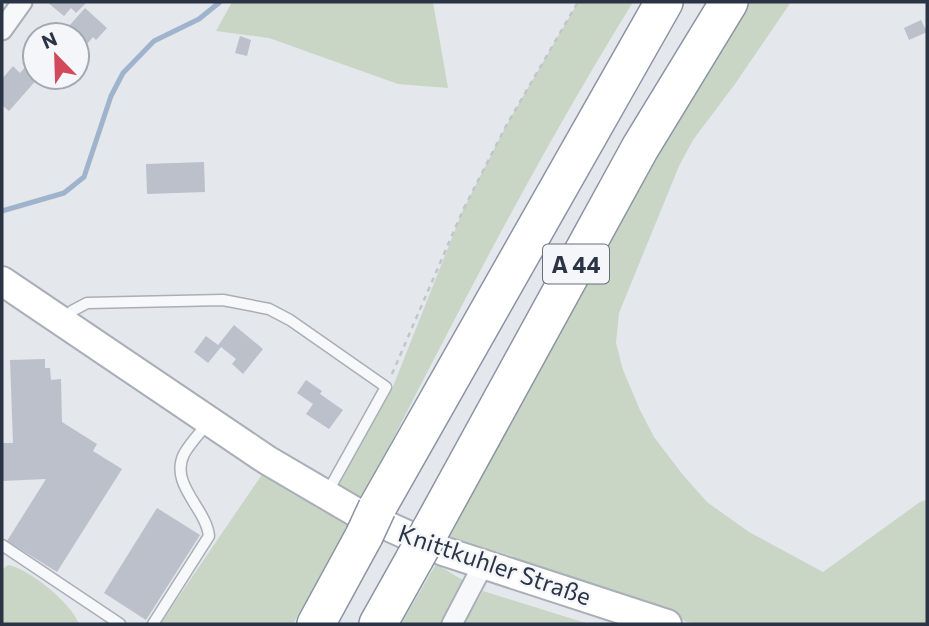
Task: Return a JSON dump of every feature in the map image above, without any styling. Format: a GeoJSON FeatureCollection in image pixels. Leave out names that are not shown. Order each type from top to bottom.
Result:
{"type":"FeatureCollection","features":[{"type":"Feature","properties":{"kind":"highway","name":"A 44"},"geometry":{"type":"LineString","coordinates":[[316,624],[370,522],[664,2]]}},
{"type":"Feature","properties":{"kind":"highway","name":"A 44"},"geometry":{"type":"LineString","coordinates":[[378,624],[640,148],[729,2]]}},
{"type":"Feature","properties":{"kind":"street"},"geometry":{"type":"LineString","coordinates":[[2,30],[22,2]]}},
{"type":"Feature","properties":{"kind":"street","name":"Knittkuhler Straße"},"geometry":{"type":"LineString","coordinates":[[2,281],[210,421],[326,496],[354,511],[443,551],[667,624]]}},
{"type":"Feature","properties":{"kind":"street"},"geometry":{"type":"LineString","coordinates":[[452,624],[483,565]]}},
{"type":"Feature","properties":{"kind":"lane"},"geometry":{"type":"LineString","coordinates":[[64,321],[72,311],[86,303],[196,300],[246,303],[269,309],[290,320],[387,387],[326,496]]}},
{"type":"Feature","properties":{"kind":"lane"},"geometry":{"type":"LineString","coordinates":[[153,624],[209,536],[206,520],[181,479],[182,458],[210,421]]}},
{"type":"Feature","properties":{"kind":"lane"},"geometry":{"type":"LineString","coordinates":[[2,545],[120,624]]}},
{"type":"Feature","properties":{"kind":"path"},"geometry":{"type":"LineString","coordinates":[[387,387],[463,210],[506,125],[578,2]]}},
{"type":"Feature","properties":{"kind":"green space"},"geometry":{"type":"Polygon","coordinates":[[[232,2],[433,2],[448,88],[398,84],[269,38],[216,31],[232,2]]]}},
{"type":"Feature","properties":{"kind":"green space"},"geometry":{"type":"Polygon","coordinates":[[[578,2],[633,2],[525,187],[360,504],[335,491],[392,389],[463,210],[506,126],[578,2]]]}},
{"type":"Feature","properties":{"kind":"green space"},"geometry":{"type":"Polygon","coordinates":[[[746,2],[791,2],[693,140],[679,166],[619,313],[616,343],[623,370],[654,437],[707,502],[749,532],[823,572],[920,502],[927,500],[927,624],[694,624],[511,562],[513,556],[480,547],[468,552],[440,544],[568,308],[746,2]]]}},
{"type":"Feature","properties":{"kind":"green space"},"geometry":{"type":"Polygon","coordinates":[[[263,473],[348,524],[293,624],[160,624],[263,473]]]}},
{"type":"Feature","properties":{"kind":"green space"},"geometry":{"type":"Polygon","coordinates":[[[436,564],[466,582],[443,624],[401,624],[436,564]]]}},
{"type":"Feature","properties":{"kind":"green space"},"geometry":{"type":"Polygon","coordinates":[[[8,565],[27,573],[49,588],[68,606],[79,624],[2,624],[2,570],[8,565]]]}},
{"type":"Feature","properties":{"kind":"green space"},"geometry":{"type":"Polygon","coordinates":[[[483,591],[589,624],[464,624],[483,591]]]}},
{"type":"Feature","properties":{"kind":"building"},"geometry":{"type":"Polygon","coordinates":[[[47,2],[87,2],[76,13],[71,8],[64,16],[47,2]]]}},
{"type":"Feature","properties":{"kind":"building"},"geometry":{"type":"Polygon","coordinates":[[[85,8],[107,28],[96,40],[93,37],[91,39],[91,21],[73,21],[85,8]]]}},
{"type":"Feature","properties":{"kind":"building"},"geometry":{"type":"Polygon","coordinates":[[[921,20],[927,32],[909,40],[904,28],[921,20]]]}},
{"type":"Feature","properties":{"kind":"building"},"geometry":{"type":"Polygon","coordinates":[[[240,36],[251,40],[247,56],[235,53],[240,36]]]}},
{"type":"Feature","properties":{"kind":"building"},"geometry":{"type":"Polygon","coordinates":[[[13,66],[20,73],[21,91],[27,91],[9,111],[2,105],[2,79],[13,66]]]}},
{"type":"Feature","properties":{"kind":"building"},"geometry":{"type":"Polygon","coordinates":[[[204,162],[205,192],[147,194],[146,164],[204,162]]]}},
{"type":"Feature","properties":{"kind":"building"},"geometry":{"type":"Polygon","coordinates":[[[234,325],[263,349],[243,374],[232,364],[236,359],[221,347],[208,363],[194,352],[206,336],[218,345],[234,325]]]}},
{"type":"Feature","properties":{"kind":"building"},"geometry":{"type":"Polygon","coordinates":[[[45,359],[45,368],[50,368],[51,380],[61,379],[62,422],[97,444],[93,451],[122,469],[57,572],[7,541],[46,479],[2,481],[2,443],[13,443],[10,360],[45,359]]]}},
{"type":"Feature","properties":{"kind":"building"},"geometry":{"type":"Polygon","coordinates":[[[306,380],[343,410],[329,429],[306,414],[313,404],[297,393],[306,380]]]}},
{"type":"Feature","properties":{"kind":"building"},"geometry":{"type":"Polygon","coordinates":[[[157,508],[200,535],[146,620],[104,593],[157,508]]]}},
{"type":"Feature","properties":{"kind":"waterway"},"geometry":{"type":"LineString","coordinates":[[2,211],[64,193],[84,177],[111,96],[123,73],[154,41],[199,19],[220,2]]}}]}
